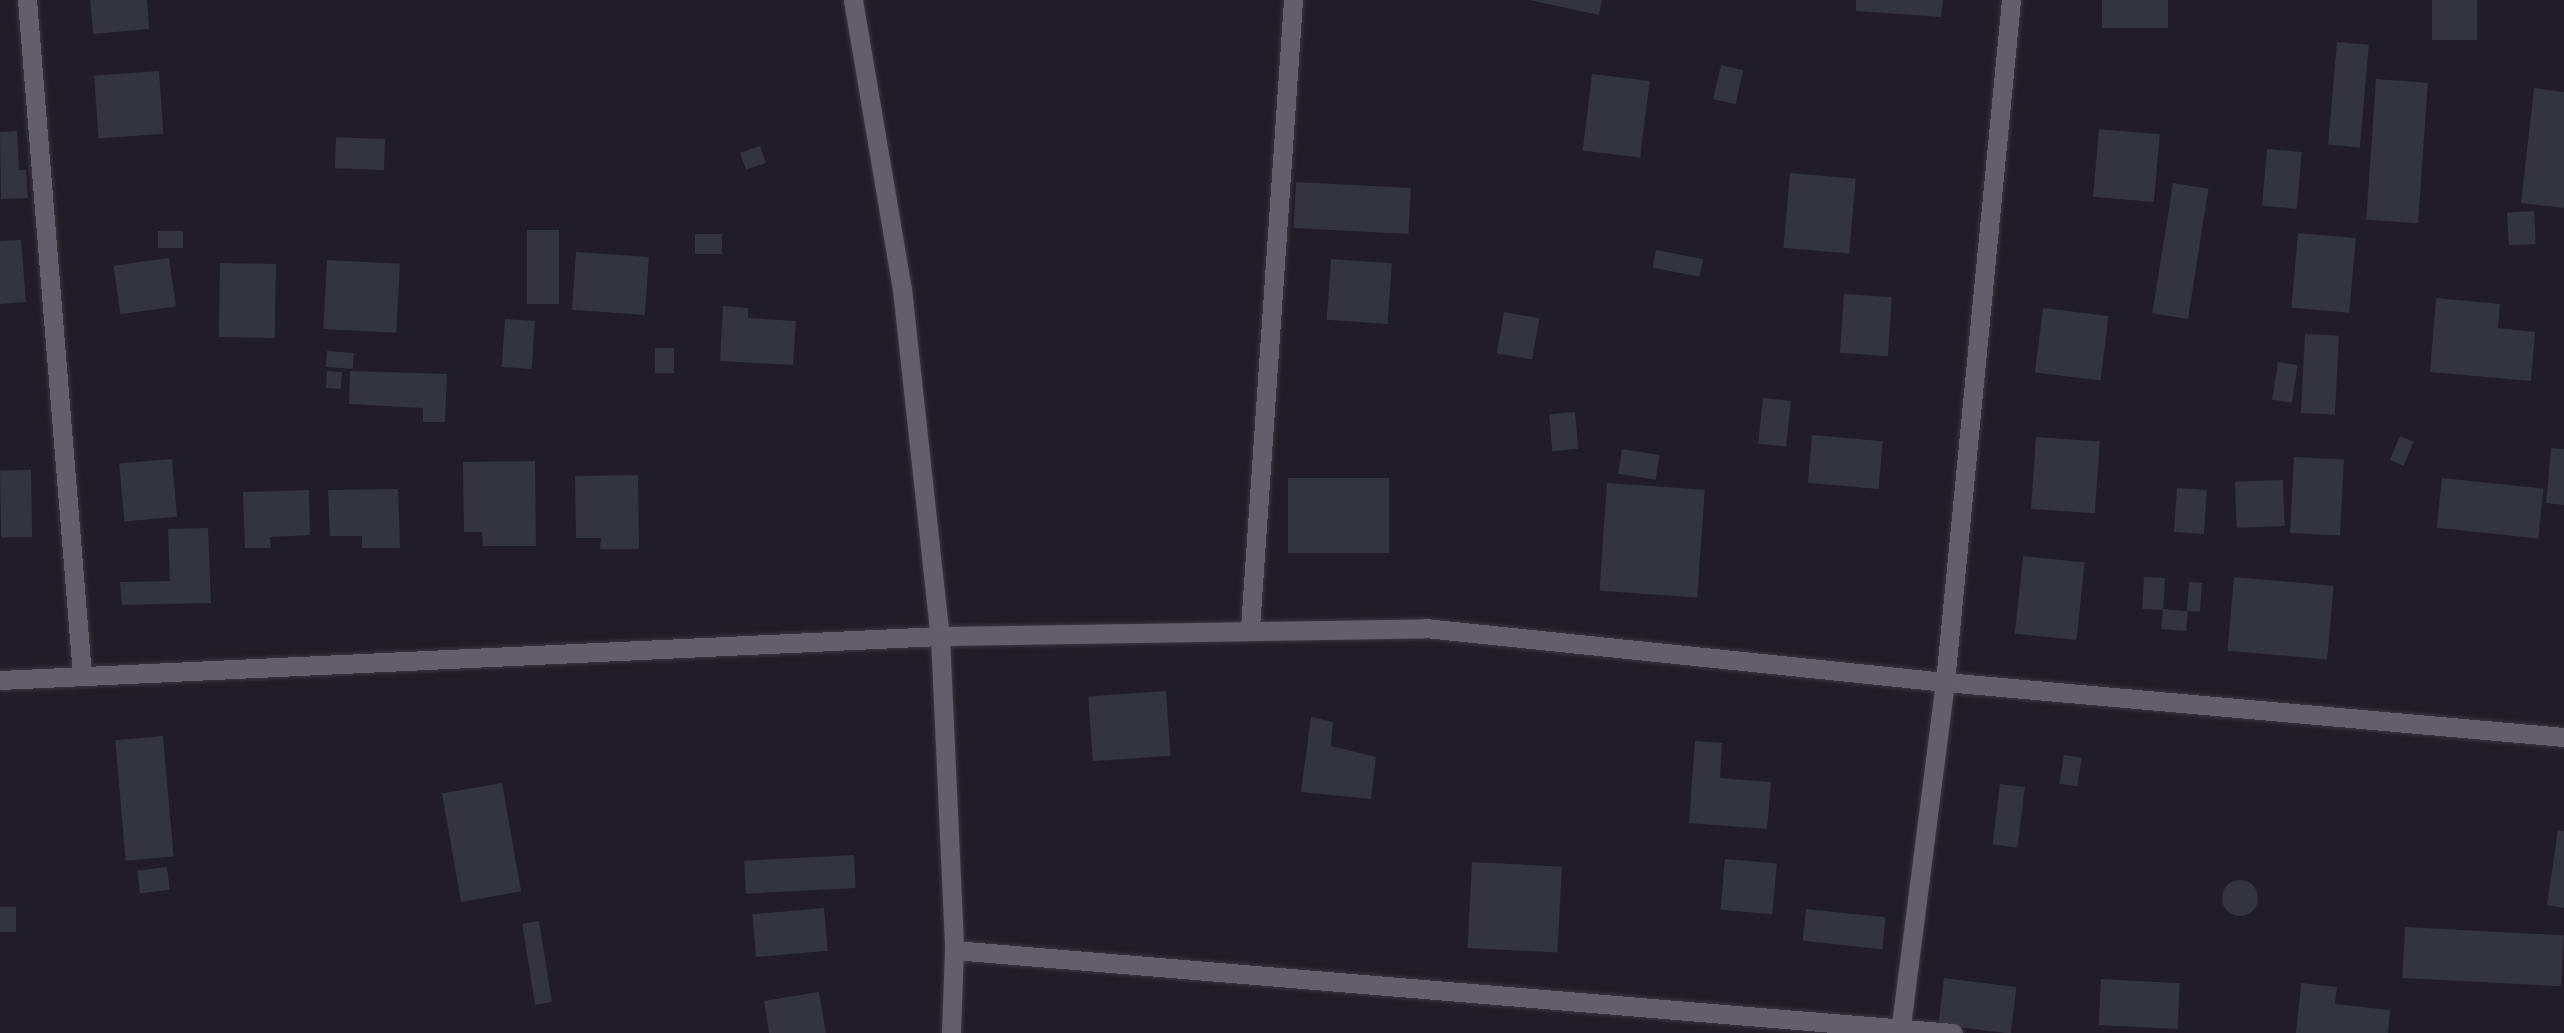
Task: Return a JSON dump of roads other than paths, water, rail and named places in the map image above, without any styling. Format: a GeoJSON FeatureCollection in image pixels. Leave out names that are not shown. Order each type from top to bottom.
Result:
{"type":"FeatureCollection","features":[{"type":"Feature","properties":{"kind":"street"},"geometry":{"type":"LineString","coordinates":[[27,0],[82,675]]}},
{"type":"Feature","properties":{"kind":"street"},"geometry":{"type":"LineString","coordinates":[[853,0],[902,289],[940,636],[954,950],[951,1033]]}},
{"type":"Feature","properties":{"kind":"street"},"geometry":{"type":"LineString","coordinates":[[1250,628],[1293,0]]}},
{"type":"Feature","properties":{"kind":"street"},"geometry":{"type":"LineString","coordinates":[[1900,1030],[1945,682],[2011,0]]}},
{"type":"Feature","properties":{"kind":"street"},"geometry":{"type":"LineString","coordinates":[[0,680],[940,636],[1250,628],[1425,628],[1945,682],[2564,737]]}},
{"type":"Feature","properties":{"kind":"street"},"geometry":{"type":"LineString","coordinates":[[954,950],[1953,1033]]}}]}
